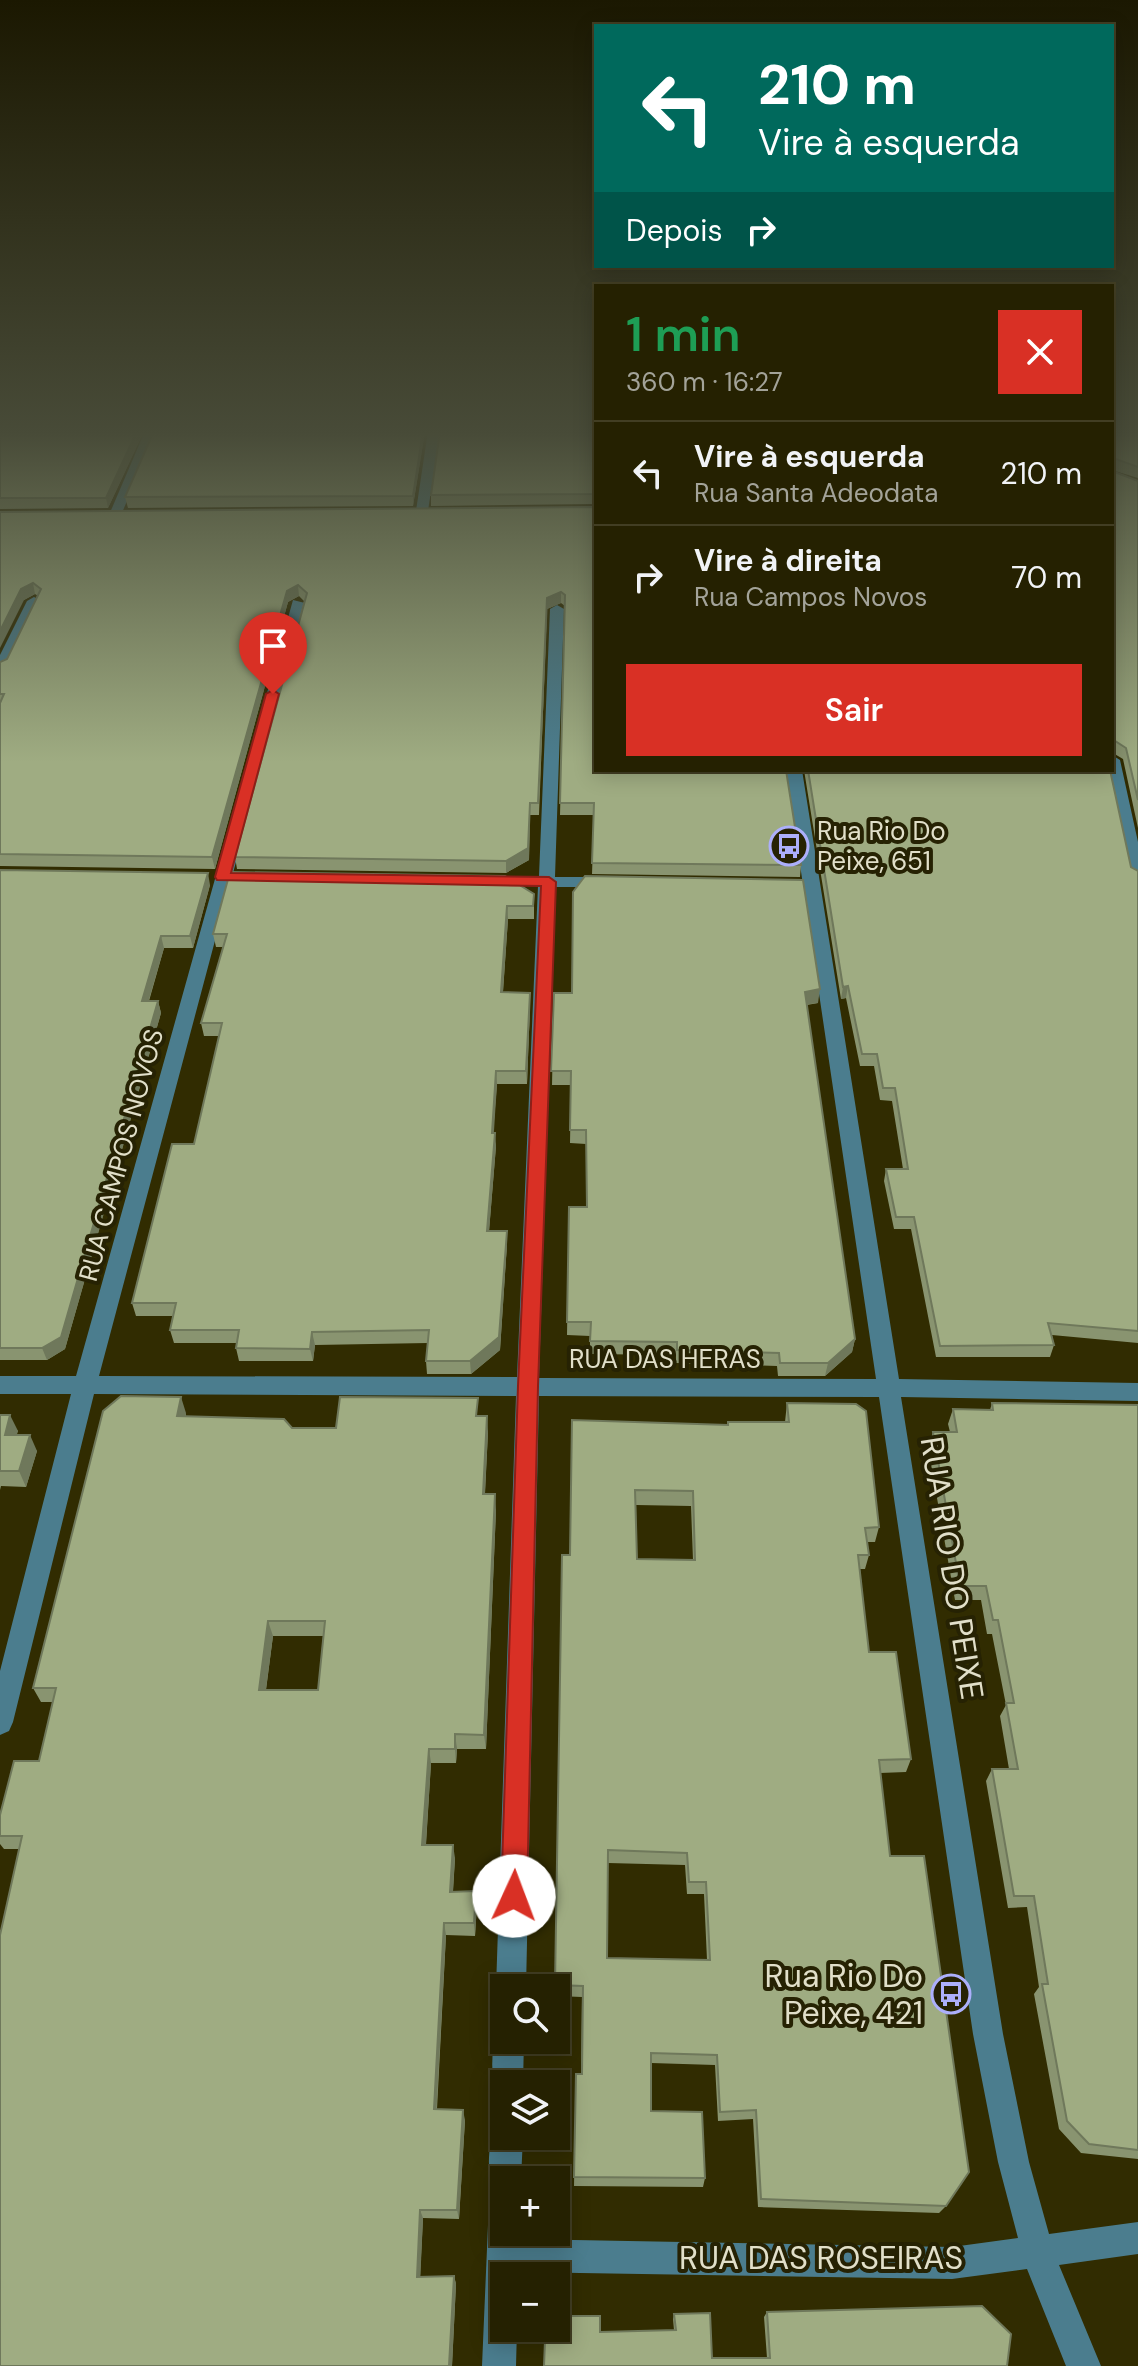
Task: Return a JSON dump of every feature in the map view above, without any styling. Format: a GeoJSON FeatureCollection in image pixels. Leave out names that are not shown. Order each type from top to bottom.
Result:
{"type":"FeatureCollection","features":[{"type":"Feature","properties":{"kind":"street"},"geometry":{"type":"LineString","coordinates":[[0,669],[34,601]]}},
{"type":"Feature","properties":{"kind":"street","name":"RUA CAMPOS NOVOS"},"geometry":{"type":"LineString","coordinates":[[0,1722],[85,1385],[298,603]]}},
{"type":"Feature","properties":{"kind":"street"},"geometry":{"type":"LineString","coordinates":[[511,1974],[528,1386],[557,609]]}},
{"type":"Feature","properties":{"kind":"street"},"geometry":{"type":"LineString","coordinates":[[1114,769],[1138,878]]}},
{"type":"Feature","properties":{"kind":"street","name":"RUA RIO DO PEIXE"},"geometry":{"type":"LineString","coordinates":[[794,772],[803,885],[891,1388],[988,2034],[1012,2158],[1037,2250],[1084,2366]]}},
{"type":"Feature","properties":{"kind":"street"},"geometry":{"type":"LineString","coordinates":[[471,881],[626,883]]}},
{"type":"Feature","properties":{"kind":"street","name":"RUA DAS HERAS"},"geometry":{"type":"LineString","coordinates":[[0,1385],[891,1388],[1138,1392]]}},
{"type":"Feature","properties":{"kind":"street","name":"RUA DAS ROSEIRAS"},"geometry":{"type":"LineString","coordinates":[[570,2243],[952,2263],[1138,2238]]}},
{"type":"Feature","properties":{"kind":"street"},"geometry":{"type":"LineString","coordinates":[[499,2366],[504,2246]]}},
{"type":"Feature","properties":{"kind":"building"},"geometry":{"type":"Polygon","coordinates":[[[0,541],[594,541],[594,772],[786,772],[801,865],[592,863],[594,803],[560,803],[565,595],[561,592],[547,598],[538,803],[530,803],[528,848],[506,861],[235,857],[307,593],[298,585],[287,591],[212,857],[0,854],[0,703],[4,694],[0,694],[0,662],[7,659],[41,589],[33,583],[21,589],[0,631],[0,541]]]}},
{"type":"Feature","properties":{"kind":"building"},"geometry":{"type":"Polygon","coordinates":[[[1114,541],[1138,541],[1138,800],[1126,748],[1115,741],[1114,746],[1114,541]]]}},
{"type":"Feature","properties":{"kind":"building"},"geometry":{"type":"Polygon","coordinates":[[[808,772],[1110,772],[1131,867],[1138,871],[1138,1331],[1048,1323],[1054,1345],[940,1346],[914,1217],[896,1217],[886,1169],[908,1169],[895,1088],[883,1088],[877,1054],[862,1054],[848,986],[843,987],[808,772]]]}},
{"type":"Feature","properties":{"kind":"building"},"geometry":{"type":"Polygon","coordinates":[[[0,870],[208,873],[190,936],[161,936],[142,1001],[158,1001],[61,1337],[42,1348],[0,1348],[0,870]]]}},
{"type":"Feature","properties":{"kind":"building"},"geometry":{"type":"Polygon","coordinates":[[[230,872],[505,876],[534,894],[533,906],[507,906],[501,992],[530,993],[526,1071],[496,1071],[492,1133],[495,1133],[487,1231],[507,1231],[499,1337],[470,1361],[426,1361],[429,1330],[312,1332],[310,1349],[236,1348],[239,1330],[170,1330],[176,1303],[132,1303],[172,1144],[194,1144],[222,1023],[201,1023],[227,934],[213,934],[230,872]]]}},
{"type":"Feature","properties":{"kind":"building"},"geometry":{"type":"Polygon","coordinates":[[[585,876],[803,880],[820,989],[805,992],[855,1339],[828,1363],[780,1363],[779,1353],[677,1350],[677,1342],[590,1341],[591,1322],[567,1322],[569,1207],[587,1207],[586,1130],[570,1130],[571,1071],[551,1071],[554,993],[572,993],[573,892],[585,876]]]}},
{"type":"Feature","properties":{"kind":"building"},"geometry":{"type":"Polygon","coordinates":[[[121,1396],[181,1397],[177,1416],[284,1419],[292,1428],[336,1428],[340,1397],[478,1398],[476,1416],[487,1416],[483,1494],[495,1494],[484,1735],[455,1734],[455,1749],[429,1749],[422,1845],[453,1845],[450,1892],[476,1891],[474,1923],[444,1923],[434,2109],[463,2110],[457,2210],[420,2210],[417,2277],[454,2276],[449,2366],[0,2366],[0,1935],[22,1836],[0,1836],[0,1815],[14,1761],[39,1761],[56,1688],[33,1688],[103,1411],[121,1396]],[[268,1621],[259,1690],[318,1690],[325,1621],[268,1621]]]}},
{"type":"Feature","properties":{"kind":"building"},"geometry":{"type":"Polygon","coordinates":[[[787,1403],[856,1404],[866,1411],[879,1527],[865,1528],[869,1555],[858,1555],[869,1652],[896,1652],[911,1759],[879,1760],[890,1856],[924,1856],[969,2172],[946,2206],[761,2199],[756,2110],[720,2112],[717,2055],[651,2053],[651,2111],[702,2112],[705,2178],[574,2177],[576,2074],[582,2074],[583,1986],[570,1986],[570,1974],[555,1974],[562,1555],[570,1555],[572,1420],[728,1425],[728,1422],[789,1422],[787,1403]],[[635,1490],[637,1559],[695,1560],[693,1491],[635,1490]],[[608,1850],[607,1958],[710,1960],[706,1882],[689,1882],[687,1853],[608,1850]]]}},
{"type":"Feature","properties":{"kind":"building"},"geometry":{"type":"Polygon","coordinates":[[[992,1403],[1138,1405],[1138,2150],[1089,2144],[1067,2121],[1042,1984],[1048,1984],[1034,1896],[1014,1896],[992,1769],[1018,1769],[1006,1703],[1014,1703],[998,1620],[993,1620],[986,1586],[960,1586],[933,1432],[957,1432],[953,1409],[993,1410],[992,1403]]]}},
{"type":"Feature","properties":{"kind":"building"},"geometry":{"type":"Polygon","coordinates":[[[0,1415],[10,1415],[5,1435],[30,1435],[19,1471],[0,1471],[0,1415]]]}},
{"type":"Feature","properties":{"kind":"building"},"geometry":{"type":"Polygon","coordinates":[[[982,2306],[1011,2334],[1007,2366],[544,2366],[545,2342],[570,2342],[570,2316],[600,2316],[600,2332],[676,2330],[674,2314],[710,2313],[712,2358],[770,2358],[767,2312],[982,2306]]]}},
{"type":"Feature","properties":{"kind":"place","name":"Rua Rio Do Peixe, 651"},"geometry":{"type":"Point","coordinates":[789,846]}},
{"type":"Feature","properties":{"kind":"place","name":"Rua Rio Do Peixe, 421"},"geometry":{"type":"Point","coordinates":[951,1994]}},
{"type":"Feature","properties":{"kind":"route"},"geometry":{"type":"LineString","coordinates":[[273,694],[222,877],[549,882],[528,1386],[514,1896]]}}]}
